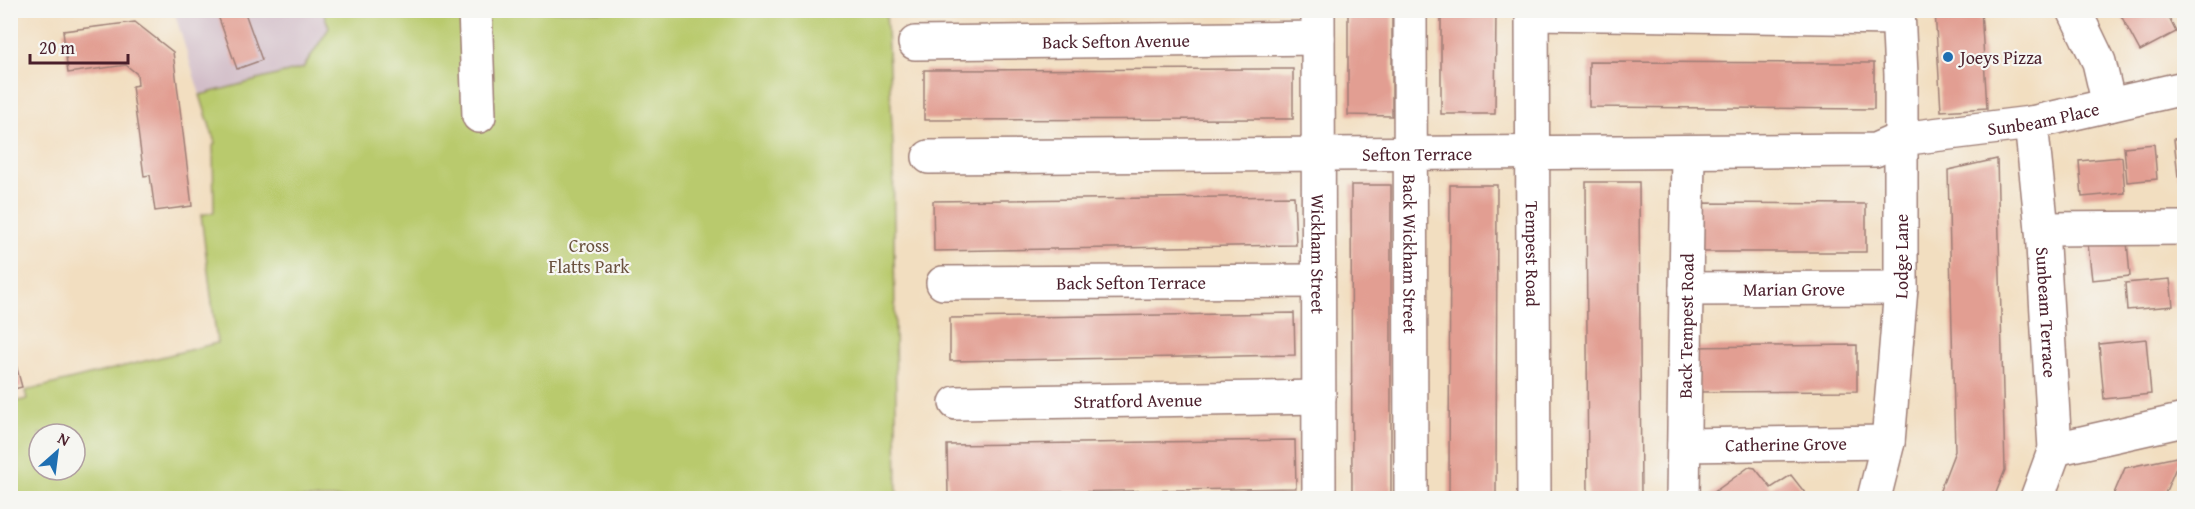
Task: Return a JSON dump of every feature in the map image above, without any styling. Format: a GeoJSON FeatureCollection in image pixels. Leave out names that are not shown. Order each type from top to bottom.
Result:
{"type":"FeatureCollection","features":[{"type":"Feature","properties":{"kind":"street"},"geometry":{"type":"LineString","coordinates":[[475,10],[479,116]]}},
{"type":"Feature","properties":{"kind":"street","name":"Back Wickham Street"},"geometry":{"type":"LineString","coordinates":[[1410,10],[1412,498]]}},
{"type":"Feature","properties":{"kind":"street"},"geometry":{"type":"LineString","coordinates":[[2074,10],[2099,62],[2109,105]]}},
{"type":"Feature","properties":{"kind":"street"},"geometry":{"type":"LineString","coordinates":[[1532,12],[1898,14]]}},
{"type":"Feature","properties":{"kind":"street","name":"Tempest Road"},"geometry":{"type":"LineString","coordinates":[[1532,12],[1534,498]]}},
{"type":"Feature","properties":{"kind":"street","name":"Lodge Lane"},"geometry":{"type":"LineString","coordinates":[[1874,498],[1888,442],[1901,288],[1901,75],[1898,14]]}},
{"type":"Feature","properties":{"kind":"street","name":"Back Sefton Avenue"},"geometry":{"type":"LineString","coordinates":[[915,43],[1318,24]]}},
{"type":"Feature","properties":{"kind":"street","name":"Wickham Street"},"geometry":{"type":"LineString","coordinates":[[1318,24],[1319,498]]}},
{"type":"Feature","properties":{"kind":"street","name":"Sunbeam Place"},"geometry":{"type":"LineString","coordinates":[[1900,139],[2031,123],[2184,88]]}},
{"type":"Feature","properties":{"kind":"street","name":"Sunbeam Terrace"},"geometry":{"type":"LineString","coordinates":[[2031,123],[2042,229],[2055,449],[2037,498]]}},
{"type":"Feature","properties":{"kind":"street","name":"Sefton Terrace"},"geometry":{"type":"LineString","coordinates":[[929,157],[1875,150],[1900,139]]}},
{"type":"Feature","properties":{"kind":"street","name":"Back Tempest Road"},"geometry":{"type":"LineString","coordinates":[[1683,498],[1688,152]]}},
{"type":"Feature","properties":{"kind":"street"},"geometry":{"type":"LineString","coordinates":[[2042,229],[2184,228]]}},
{"type":"Feature","properties":{"kind":"street","name":"Back Sefton Terrace"},"geometry":{"type":"LineString","coordinates":[[943,283],[1318,281]]}},
{"type":"Feature","properties":{"kind":"street","name":"Marian Grove"},"geometry":{"type":"LineString","coordinates":[[1686,289],[1901,288]]}},
{"type":"Feature","properties":{"kind":"street","name":"Stratford Avenue"},"geometry":{"type":"LineString","coordinates":[[956,403],[1319,397]]}},
{"type":"Feature","properties":{"kind":"street"},"geometry":{"type":"LineString","coordinates":[[2055,449],[2184,420]]}},
{"type":"Feature","properties":{"kind":"street","name":"Catherine Grove"},"geometry":{"type":"LineString","coordinates":[[1684,445],[1888,442]]}},
{"type":"Feature","properties":{"kind":"shaded area"},"geometry":{"type":"Polygon","coordinates":[[[174,11],[323,11],[329,28],[303,68],[200,95],[174,11]]]}},
{"type":"Feature","properties":{"kind":"green space","name":"Cross Flatts Park"},"geometry":{"type":"Polygon","coordinates":[[[323,11],[886,11],[893,146],[897,498],[11,498],[10,403],[27,399],[25,391],[217,343],[201,215],[214,212],[213,146],[215,143],[200,95],[303,68],[329,28],[323,11]]]}},
{"type":"Feature","properties":{"kind":"building"},"geometry":{"type":"Polygon","coordinates":[[[216,10],[244,10],[262,60],[237,69],[216,10]]]}},
{"type":"Feature","properties":{"kind":"building"},"geometry":{"type":"Polygon","coordinates":[[[1348,10],[1392,10],[1392,116],[1348,115],[1348,10]]]}},
{"type":"Feature","properties":{"kind":"building"},"geometry":{"type":"Polygon","coordinates":[[[1441,10],[1496,10],[1495,114],[1441,114],[1441,10]]]}},
{"type":"Feature","properties":{"kind":"building"},"geometry":{"type":"Polygon","coordinates":[[[1935,10],[1981,10],[1987,108],[1941,111],[1935,10]]]}},
{"type":"Feature","properties":{"kind":"building"},"geometry":{"type":"Polygon","coordinates":[[[2118,10],[2165,10],[2176,32],[2140,51],[2118,10]]]}},
{"type":"Feature","properties":{"kind":"building"},"geometry":{"type":"Polygon","coordinates":[[[135,22],[173,52],[192,206],[155,211],[150,175],[144,176],[132,86],[138,85],[137,74],[126,65],[68,73],[63,31],[135,22]]]}},
{"type":"Feature","properties":{"kind":"building"},"geometry":{"type":"Polygon","coordinates":[[[1589,62],[1874,63],[1874,109],[1589,107],[1589,62]]]}},
{"type":"Feature","properties":{"kind":"building"},"geometry":{"type":"Polygon","coordinates":[[[1293,69],[1293,119],[924,120],[924,70],[1293,69]]]}},
{"type":"Feature","properties":{"kind":"building"},"geometry":{"type":"Polygon","coordinates":[[[2184,138],[2184,176],[2178,177],[2174,139],[2184,138]]]}},
{"type":"Feature","properties":{"kind":"building"},"geometry":{"type":"Polygon","coordinates":[[[2154,144],[2157,179],[2127,182],[2124,147],[2154,144]]]}},
{"type":"Feature","properties":{"kind":"building"},"geometry":{"type":"Polygon","coordinates":[[[2122,157],[2125,193],[2082,197],[2079,161],[2122,157]]]}},
{"type":"Feature","properties":{"kind":"building"},"geometry":{"type":"Polygon","coordinates":[[[1997,159],[2005,470],[1994,498],[1937,498],[1955,451],[1948,170],[1997,159]]]}},
{"type":"Feature","properties":{"kind":"building"},"geometry":{"type":"Polygon","coordinates":[[[1586,182],[1639,182],[1641,498],[1588,498],[1586,182]]]}},
{"type":"Feature","properties":{"kind":"building"},"geometry":{"type":"Polygon","coordinates":[[[1351,185],[1391,185],[1391,498],[1352,498],[1351,185]]]}},
{"type":"Feature","properties":{"kind":"building"},"geometry":{"type":"Polygon","coordinates":[[[1450,185],[1497,185],[1496,498],[1449,498],[1450,185]]]}},
{"type":"Feature","properties":{"kind":"building"},"geometry":{"type":"Polygon","coordinates":[[[1294,196],[1296,245],[934,251],[933,201],[1294,196]]]}},
{"type":"Feature","properties":{"kind":"building"},"geometry":{"type":"Polygon","coordinates":[[[1693,203],[1866,204],[1866,252],[1693,252],[1693,203]]]}},
{"type":"Feature","properties":{"kind":"building"},"geometry":{"type":"Polygon","coordinates":[[[2127,241],[2130,276],[2092,280],[2088,244],[2127,241]]]}},
{"type":"Feature","properties":{"kind":"building"},"geometry":{"type":"Polygon","coordinates":[[[2170,279],[2173,306],[2127,310],[2125,283],[2170,279]]]}},
{"type":"Feature","properties":{"kind":"building"},"geometry":{"type":"Polygon","coordinates":[[[1294,313],[1295,355],[950,361],[950,318],[1294,313]]]}},
{"type":"Feature","properties":{"kind":"building"},"geometry":{"type":"Polygon","coordinates":[[[2146,339],[2151,394],[2104,399],[2099,344],[2146,339]]]}},
{"type":"Feature","properties":{"kind":"building"},"geometry":{"type":"Polygon","coordinates":[[[10,343],[22,387],[10,390],[10,343]]]}},
{"type":"Feature","properties":{"kind":"building"},"geometry":{"type":"Polygon","coordinates":[[[1857,345],[1857,391],[1689,392],[1689,347],[1857,345]]]}},
{"type":"Feature","properties":{"kind":"building"},"geometry":{"type":"Polygon","coordinates":[[[1295,440],[1296,488],[948,494],[947,445],[1295,440]]]}},
{"type":"Feature","properties":{"kind":"building"},"geometry":{"type":"Polygon","coordinates":[[[2181,456],[2163,498],[2112,498],[2125,468],[2181,456]]]}},
{"type":"Feature","properties":{"kind":"building"},"geometry":{"type":"Polygon","coordinates":[[[1749,467],[1755,468],[1771,488],[1791,475],[1809,498],[1706,498],[1749,467]]]}},
{"type":"Feature","properties":{"kind":"place","name":"Joeys Pizza"},"geometry":{"type":"Point","coordinates":[1948,57]}}]}
